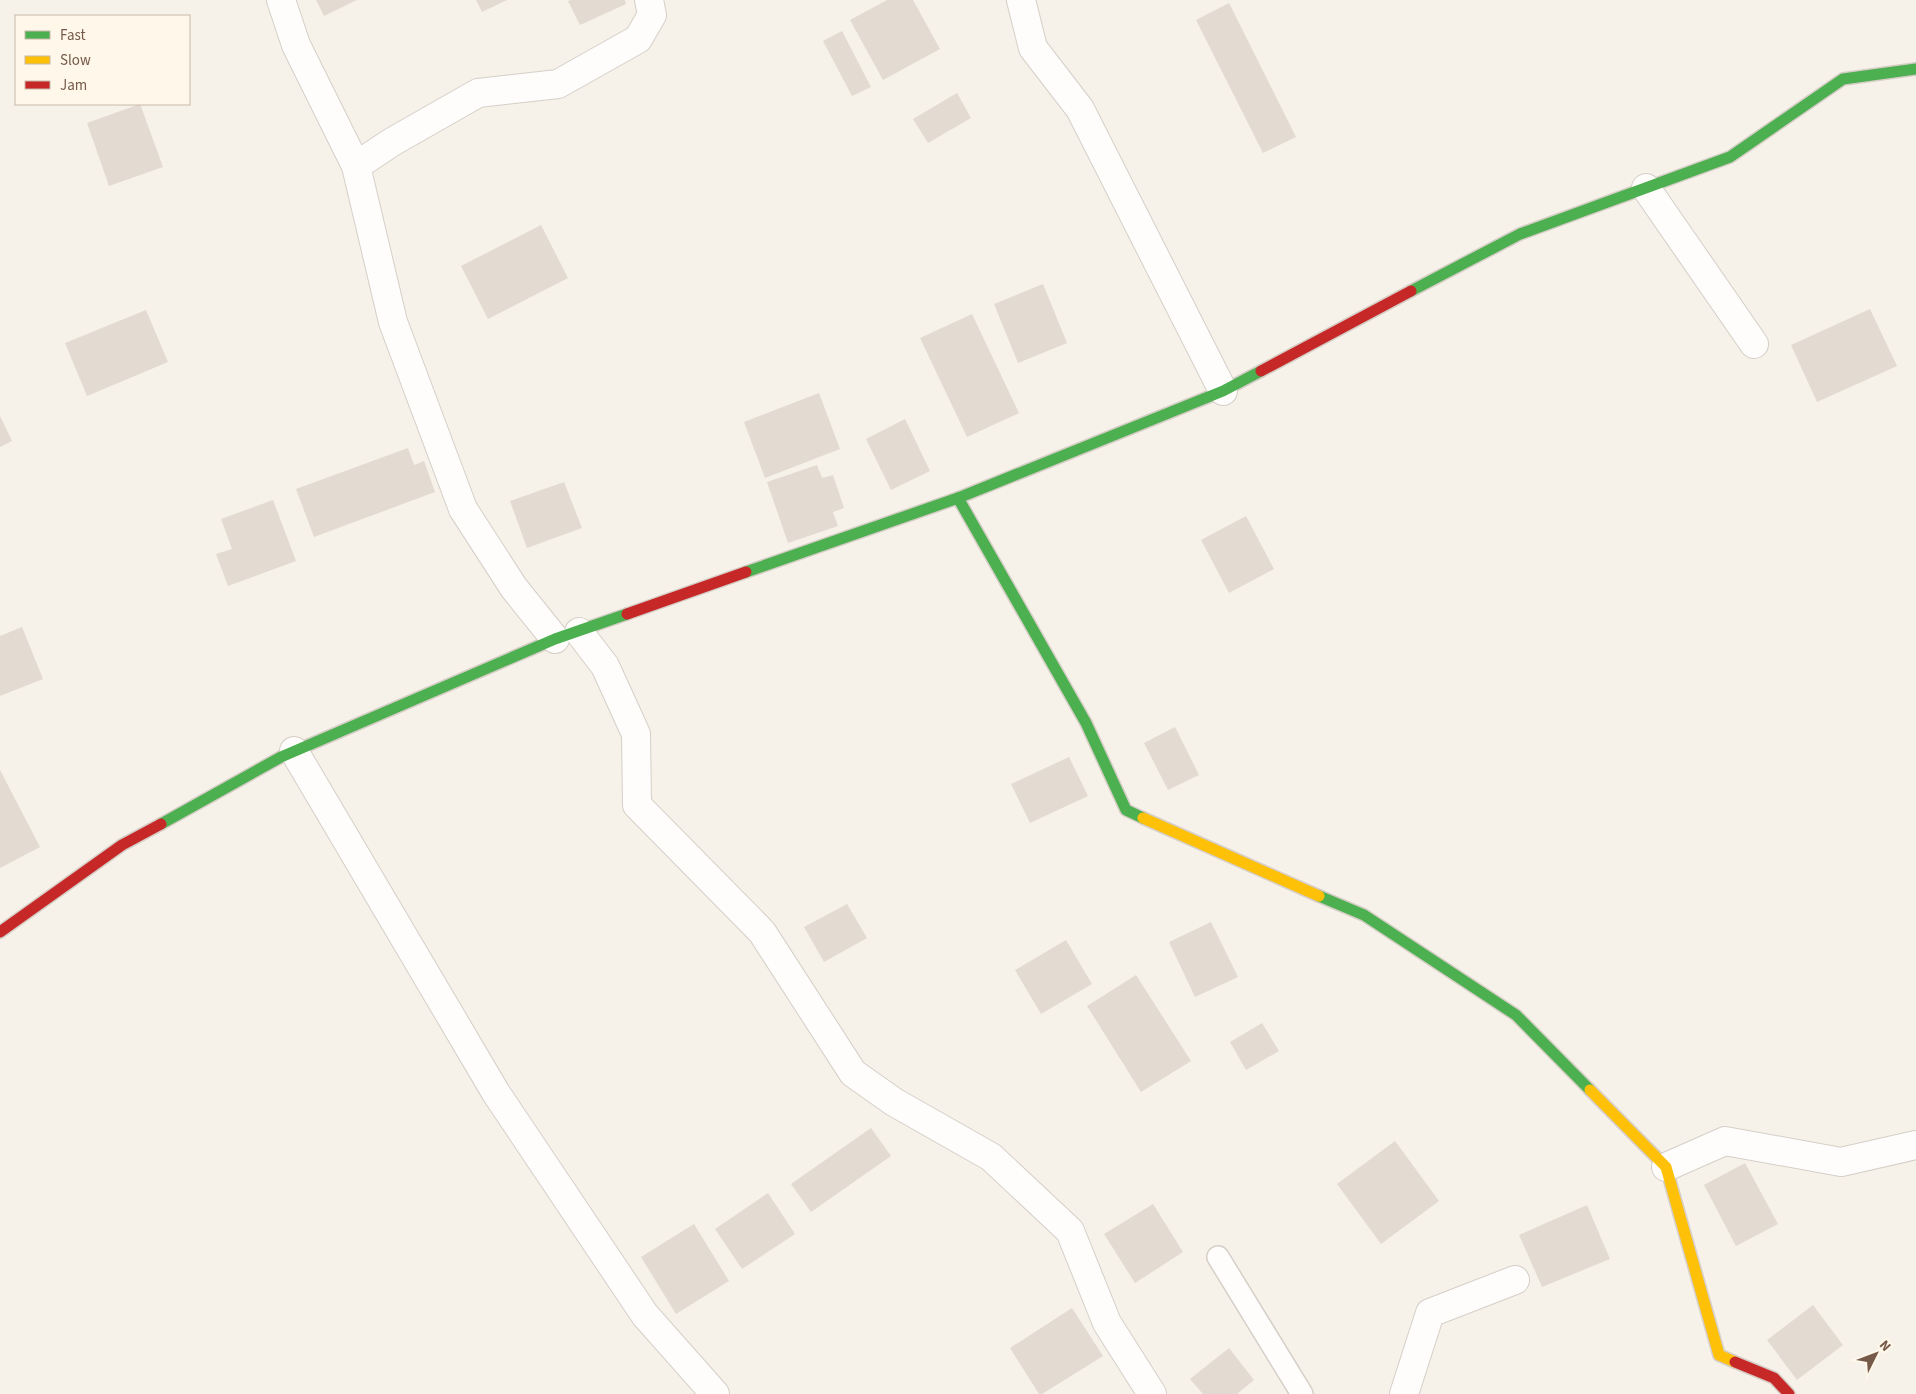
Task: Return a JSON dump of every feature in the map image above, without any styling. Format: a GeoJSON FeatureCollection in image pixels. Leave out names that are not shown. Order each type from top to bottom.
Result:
{"type":"FeatureCollection","features":[{"type":"Feature","properties":{"kind":"street"},"geometry":{"type":"LineString","coordinates":[[281,0],[296,44],[356,166],[393,322],[463,510],[514,588],[567,636],[605,666],[636,734],[637,805],[762,932],[853,1073],[894,1102],[991,1157],[1070,1231],[1107,1323],[1152,1394]]}},
{"type":"Feature","properties":{"kind":"street"},"geometry":{"type":"LineString","coordinates":[[356,166],[392,142],[478,93],[558,84],[638,39],[652,15],[649,0]]}},
{"type":"Feature","properties":{"kind":"street"},"geometry":{"type":"LineString","coordinates":[[1021,0],[1033,48],[1080,108],[1223,391]]}},
{"type":"Feature","properties":{"kind":"street"},"geometry":{"type":"LineString","coordinates":[[0,932],[122,845],[294,751],[567,636],[958,498],[1223,391],[1520,234],[1730,157],[1843,79],[1916,69]]}},
{"type":"Feature","properties":{"kind":"street"},"geometry":{"type":"LineString","coordinates":[[1646,188],[1754,344]]}},
{"type":"Feature","properties":{"kind":"street"},"geometry":{"type":"LineString","coordinates":[[958,498],[1086,723],[1126,810],[1214,851],[1364,915],[1516,1016],[1666,1166],[1720,1355],[1774,1378],[1789,1394]]}},
{"type":"Feature","properties":{"kind":"street"},"geometry":{"type":"LineString","coordinates":[[294,751],[496,1093],[644,1315],[715,1394]]}},
{"type":"Feature","properties":{"kind":"street"},"geometry":{"type":"LineString","coordinates":[[1666,1166],[1725,1141],[1841,1162],[1916,1145]]}},
{"type":"Feature","properties":{"kind":"street"},"geometry":{"type":"LineString","coordinates":[[1404,1394],[1430,1314],[1515,1280]]}},
{"type":"Feature","properties":{"kind":"lane"},"geometry":{"type":"LineString","coordinates":[[1218,1257],[1302,1394]]}},
{"type":"Feature","properties":{"kind":"building"},"geometry":{"type":"Polygon","coordinates":[[[316,0],[357,0],[324,16],[316,0]]]}},
{"type":"Feature","properties":{"kind":"building"},"geometry":{"type":"Polygon","coordinates":[[[476,0],[507,0],[482,12],[476,0]]]}},
{"type":"Feature","properties":{"kind":"building"},"geometry":{"type":"Polygon","coordinates":[[[625,0],[626,4],[580,25],[568,1],[625,0]]]}},
{"type":"Feature","properties":{"kind":"building"},"geometry":{"type":"Polygon","coordinates":[[[887,0],[913,0],[940,49],[883,80],[850,20],[887,0]]]}},
{"type":"Feature","properties":{"kind":"building"},"geometry":{"type":"Polygon","coordinates":[[[1229,3],[1296,137],[1263,153],[1196,20],[1229,3]]]}},
{"type":"Feature","properties":{"kind":"building"},"geometry":{"type":"Polygon","coordinates":[[[842,31],[871,87],[852,96],[823,41],[842,31]]]}},
{"type":"Feature","properties":{"kind":"building"},"geometry":{"type":"Polygon","coordinates":[[[957,93],[971,118],[928,143],[913,119],[957,93]]]}},
{"type":"Feature","properties":{"kind":"building"},"geometry":{"type":"Polygon","coordinates":[[[140,105],[163,167],[109,186],[87,123],[140,105]]]}},
{"type":"Feature","properties":{"kind":"building"},"geometry":{"type":"Polygon","coordinates":[[[541,225],[568,278],[488,319],[461,266],[541,225]]]}},
{"type":"Feature","properties":{"kind":"building"},"geometry":{"type":"Polygon","coordinates":[[[1043,284],[1067,343],[1018,363],[994,304],[1043,284]]]}},
{"type":"Feature","properties":{"kind":"building"},"geometry":{"type":"Polygon","coordinates":[[[1870,309],[1897,366],[1817,402],[1791,345],[1870,309]]]}},
{"type":"Feature","properties":{"kind":"building"},"geometry":{"type":"Polygon","coordinates":[[[146,310],[168,362],[87,396],[65,343],[146,310]]]}},
{"type":"Feature","properties":{"kind":"building"},"geometry":{"type":"Polygon","coordinates":[[[972,314],[1019,413],[967,437],[920,338],[972,314]]]}},
{"type":"Feature","properties":{"kind":"building"},"geometry":{"type":"Polygon","coordinates":[[[819,393],[840,449],[765,478],[744,422],[819,393]]]}},
{"type":"Feature","properties":{"kind":"building"},"geometry":{"type":"Polygon","coordinates":[[[0,416],[12,441],[0,447],[0,416]]]}},
{"type":"Feature","properties":{"kind":"building"},"geometry":{"type":"Polygon","coordinates":[[[905,419],[930,471],[891,490],[866,439],[905,419]]]}},
{"type":"Feature","properties":{"kind":"building"},"geometry":{"type":"Polygon","coordinates":[[[408,448],[414,465],[424,461],[435,492],[314,537],[296,489],[408,448]]]}},
{"type":"Feature","properties":{"kind":"building"},"geometry":{"type":"Polygon","coordinates":[[[817,465],[822,478],[833,475],[844,508],[833,512],[838,526],[788,543],[767,482],[817,465]]]}},
{"type":"Feature","properties":{"kind":"building"},"geometry":{"type":"Polygon","coordinates":[[[564,482],[582,528],[527,548],[510,501],[564,482]]]}},
{"type":"Feature","properties":{"kind":"building"},"geometry":{"type":"Polygon","coordinates":[[[273,500],[296,561],[228,586],[216,554],[232,549],[221,519],[273,500]]]}},
{"type":"Feature","properties":{"kind":"building"},"geometry":{"type":"Polygon","coordinates":[[[1246,516],[1274,569],[1229,593],[1201,540],[1246,516]]]}},
{"type":"Feature","properties":{"kind":"building"},"geometry":{"type":"Polygon","coordinates":[[[22,627],[43,679],[0,696],[0,636],[22,627]]]}},
{"type":"Feature","properties":{"kind":"building"},"geometry":{"type":"Polygon","coordinates":[[[1175,727],[1199,775],[1168,790],[1144,743],[1175,727]]]}},
{"type":"Feature","properties":{"kind":"building"},"geometry":{"type":"Polygon","coordinates":[[[1069,757],[1088,796],[1030,823],[1011,784],[1069,757]]]}},
{"type":"Feature","properties":{"kind":"building"},"geometry":{"type":"Polygon","coordinates":[[[0,770],[40,847],[0,868],[0,770]]]}},
{"type":"Feature","properties":{"kind":"building"},"geometry":{"type":"Polygon","coordinates":[[[847,904],[867,938],[824,962],[804,927],[847,904]]]}},
{"type":"Feature","properties":{"kind":"building"},"geometry":{"type":"Polygon","coordinates":[[[1211,922],[1238,977],[1195,997],[1169,942],[1211,922]]]}},
{"type":"Feature","properties":{"kind":"building"},"geometry":{"type":"Polygon","coordinates":[[[1066,940],[1092,984],[1041,1014],[1015,970],[1066,940]]]}},
{"type":"Feature","properties":{"kind":"building"},"geometry":{"type":"Polygon","coordinates":[[[1136,975],[1191,1061],[1141,1092],[1087,1006],[1136,975]]]}},
{"type":"Feature","properties":{"kind":"building"},"geometry":{"type":"Polygon","coordinates":[[[1262,1023],[1279,1051],[1246,1070],[1230,1042],[1262,1023]]]}},
{"type":"Feature","properties":{"kind":"building"},"geometry":{"type":"Polygon","coordinates":[[[871,1128],[891,1156],[811,1212],[791,1184],[871,1128]]]}},
{"type":"Feature","properties":{"kind":"building"},"geometry":{"type":"Polygon","coordinates":[[[1395,1141],[1439,1201],[1381,1244],[1337,1184],[1395,1141]]]}},
{"type":"Feature","properties":{"kind":"building"},"geometry":{"type":"Polygon","coordinates":[[[1745,1163],[1778,1224],[1736,1246],[1704,1185],[1745,1163]]]}},
{"type":"Feature","properties":{"kind":"building"},"geometry":{"type":"Polygon","coordinates":[[[768,1193],[795,1234],[742,1269],[715,1229],[768,1193]]]}},
{"type":"Feature","properties":{"kind":"building"},"geometry":{"type":"Polygon","coordinates":[[[1153,1204],[1183,1252],[1135,1283],[1104,1234],[1153,1204]]]}},
{"type":"Feature","properties":{"kind":"building"},"geometry":{"type":"Polygon","coordinates":[[[1587,1205],[1610,1259],[1542,1287],[1519,1235],[1587,1205]]]}},
{"type":"Feature","properties":{"kind":"building"},"geometry":{"type":"Polygon","coordinates":[[[694,1224],[729,1281],[676,1314],[641,1257],[694,1224]]]}},
{"type":"Feature","properties":{"kind":"building"},"geometry":{"type":"Polygon","coordinates":[[[1813,1305],[1843,1345],[1797,1380],[1767,1340],[1813,1305]]]}},
{"type":"Feature","properties":{"kind":"building"},"geometry":{"type":"Polygon","coordinates":[[[1072,1308],[1103,1356],[1042,1394],[1039,1394],[1010,1348],[1072,1308]]]}},
{"type":"Feature","properties":{"kind":"building"},"geometry":{"type":"Polygon","coordinates":[[[1229,1348],[1254,1380],[1237,1394],[1203,1394],[1190,1379],[1229,1348]]]}},
{"type":"Feature","properties":{"kind":"traffic: fast"},"geometry":{"type":"LineString","coordinates":[[1411,291],[1520,234],[1730,157],[1843,79],[1916,69]]}},
{"type":"Feature","properties":{"kind":"traffic: fast"},"geometry":{"type":"LineString","coordinates":[[746,572],[958,498],[1223,391],[1261,371]]}},
{"type":"Feature","properties":{"kind":"traffic: fast"},"geometry":{"type":"LineString","coordinates":[[958,498],[1086,723],[1126,810],[1143,818]]}},
{"type":"Feature","properties":{"kind":"traffic: fast"},"geometry":{"type":"LineString","coordinates":[[161,824],[281,757],[555,639],[627,614]]}},
{"type":"Feature","properties":{"kind":"traffic: fast"},"geometry":{"type":"LineString","coordinates":[[1319,896],[1364,915],[1516,1015],[1590,1090]]}},
{"type":"Feature","properties":{"kind":"traffic: slow"},"geometry":{"type":"LineString","coordinates":[[1143,818],[1319,896]]}},
{"type":"Feature","properties":{"kind":"traffic: slow"},"geometry":{"type":"LineString","coordinates":[[1590,1090],[1666,1167],[1719,1355],[1735,1362]]}},
{"type":"Feature","properties":{"kind":"traffic: jam"},"geometry":{"type":"LineString","coordinates":[[1261,371],[1411,291]]}},
{"type":"Feature","properties":{"kind":"traffic: jam"},"geometry":{"type":"LineString","coordinates":[[627,614],[746,572]]}},
{"type":"Feature","properties":{"kind":"traffic: jam"},"geometry":{"type":"LineString","coordinates":[[0,932],[122,845],[161,824]]}},
{"type":"Feature","properties":{"kind":"traffic: jam"},"geometry":{"type":"LineString","coordinates":[[1735,1362],[1774,1378],[1789,1394]]}}]}
